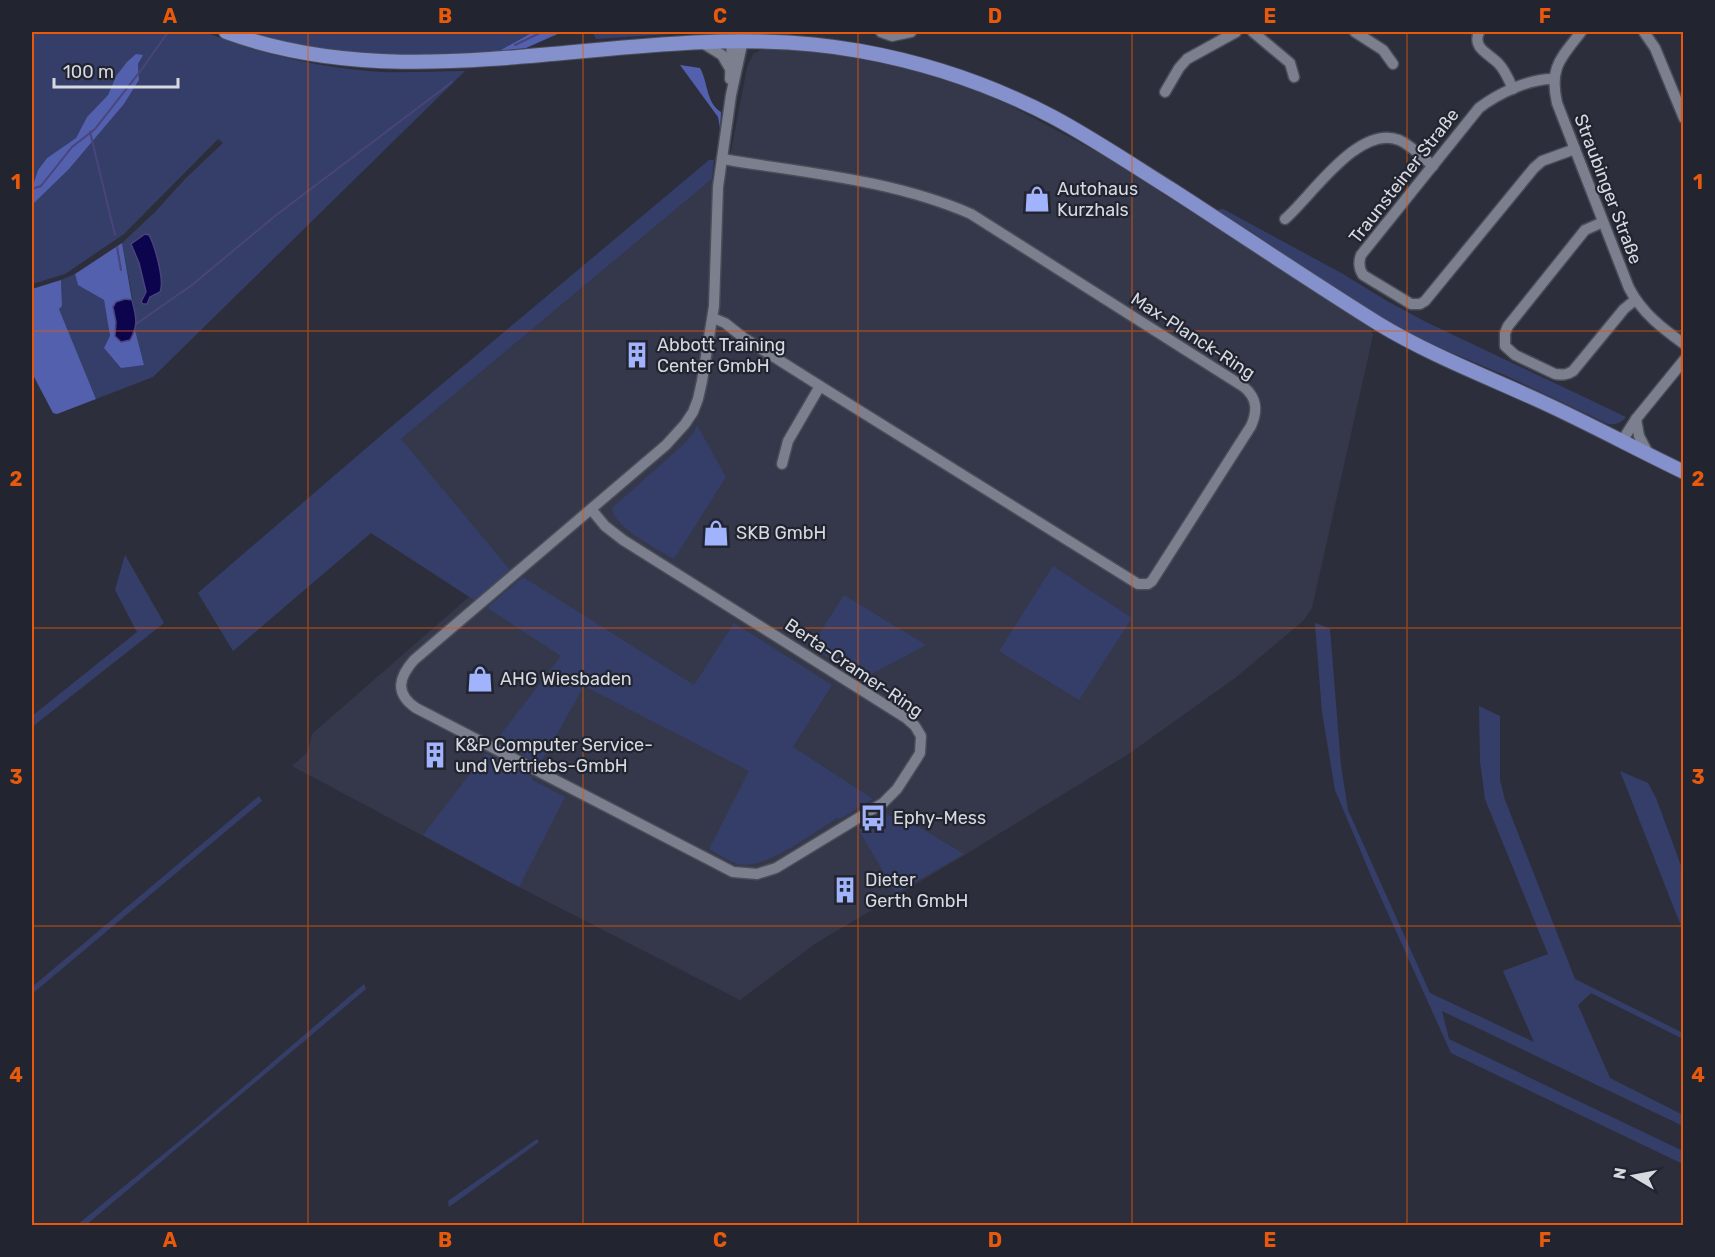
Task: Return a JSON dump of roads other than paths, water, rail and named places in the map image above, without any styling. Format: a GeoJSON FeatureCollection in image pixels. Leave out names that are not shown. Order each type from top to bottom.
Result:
{"type":"FeatureCollection","features":[{"type":"Feature","properties":{"kind":"main road"},"geometry":{"type":"LineString","coordinates":[[226,32],[316,56],[369,61],[508,57],[701,42],[738,36],[765,36],[902,59],[976,82],[1030,106],[1118,155],[1395,333],[1683,472]]}},
{"type":"Feature","properties":{"kind":"street"},"geometry":{"type":"LineString","coordinates":[[881,32],[892,36],[911,32]]}},
{"type":"Feature","properties":{"kind":"street"},"geometry":{"type":"LineString","coordinates":[[1165,92],[1187,59],[1236,32]]}},
{"type":"Feature","properties":{"kind":"street"},"geometry":{"type":"LineString","coordinates":[[1254,32],[1290,63],[1294,76]]}},
{"type":"Feature","properties":{"kind":"street"},"geometry":{"type":"LineString","coordinates":[[1355,32],[1383,50],[1393,64]]}},
{"type":"Feature","properties":{"kind":"street"},"geometry":{"type":"LineString","coordinates":[[1479,32],[1477,36],[1479,48],[1497,62],[1513,89]]}},
{"type":"Feature","properties":{"kind":"street"},"geometry":{"type":"LineString","coordinates":[[1554,79],[1560,59],[1581,32]]}},
{"type":"Feature","properties":{"kind":"street"},"geometry":{"type":"LineString","coordinates":[[1644,32],[1655,48],[1683,118]]}},
{"type":"Feature","properties":{"kind":"street"},"geometry":{"type":"LineString","coordinates":[[731,95],[730,69],[738,36]]}},
{"type":"Feature","properties":{"kind":"street"},"geometry":{"type":"LineString","coordinates":[[713,318],[716,218],[738,36]]}},
{"type":"Feature","properties":{"kind":"street"},"geometry":{"type":"LineString","coordinates":[[701,42],[722,55],[730,69]]}},
{"type":"Feature","properties":{"kind":"street","name":"Traunsteiner Straße"},"geometry":{"type":"LineString","coordinates":[[1554,79],[1542,79],[1513,89],[1491,99],[1479,108],[1361,255],[1360,271],[1411,304],[1420,304],[1425,301],[1534,168],[1542,161],[1575,149]]}},
{"type":"Feature","properties":{"kind":"street","name":"Straubinger Straße"},"geometry":{"type":"LineString","coordinates":[[1554,79],[1557,103],[1629,288],[1635,300],[1652,320],[1683,344]]}},
{"type":"Feature","properties":{"kind":"street"},"geometry":{"type":"LineString","coordinates":[[1285,219],[1336,165],[1371,141],[1388,138],[1399,141],[1432,166]]}},
{"type":"Feature","properties":{"kind":"street","name":"Max-Planck-Ring"},"geometry":{"type":"LineString","coordinates":[[713,318],[725,323],[744,338],[820,387],[1131,581],[1143,584],[1152,581],[1251,426],[1257,409],[1251,393],[1244,387],[971,214],[932,198],[877,184],[722,159]]}},
{"type":"Feature","properties":{"kind":"street"},"geometry":{"type":"LineString","coordinates":[[1603,222],[1585,230],[1508,326],[1504,333],[1505,346],[1515,355],[1555,374],[1568,374],[1573,371],[1624,309],[1635,300]]}},
{"type":"Feature","properties":{"kind":"street","name":"Berta-Cramer-Ring"},"geometry":{"type":"LineString","coordinates":[[591,509],[605,526],[622,540],[849,681],[915,726],[921,736],[920,753],[897,789],[869,812],[776,867],[758,874],[733,872],[425,713],[406,701],[402,692],[401,680],[406,668],[414,660],[666,445],[685,424],[693,412],[700,392],[713,318]]}},
{"type":"Feature","properties":{"kind":"street"},"geometry":{"type":"LineString","coordinates":[[1622,441],[1636,419],[1683,360]]}},
{"type":"Feature","properties":{"kind":"street"},"geometry":{"type":"LineString","coordinates":[[782,464],[788,441],[820,387]]}},
{"type":"Feature","properties":{"kind":"street"},"geometry":{"type":"LineString","coordinates":[[1636,419],[1639,436],[1649,455]]}},
{"type":"Feature","properties":{"kind":"waterway"},"geometry":{"type":"LineString","coordinates":[[32,189],[41,186],[72,147],[95,129],[168,32]]}},
{"type":"Feature","properties":{"kind":"waterway"},"geometry":{"type":"LineString","coordinates":[[515,45],[542,32]]}},
{"type":"Feature","properties":{"kind":"waterway"},"geometry":{"type":"LineString","coordinates":[[136,324],[192,285],[275,216],[452,82]]}},
{"type":"Feature","properties":{"kind":"waterway"},"geometry":{"type":"LineString","coordinates":[[90,132],[115,235]]}},
{"type":"Feature","properties":{"kind":"waterway"},"geometry":{"type":"LineString","coordinates":[[117,247],[121,270]]}},
{"type":"Feature","properties":{"kind":"place","name":"Autohaus Kurzhals"},"geometry":{"type":"Point","coordinates":[1037,199]}},
{"type":"Feature","properties":{"kind":"place","name":"Abbott Training Center GmbH"},"geometry":{"type":"Point","coordinates":[637,355]}},
{"type":"Feature","properties":{"kind":"place","name":"SKB GmbH"},"geometry":{"type":"Point","coordinates":[716,533]}},
{"type":"Feature","properties":{"kind":"place","name":"AHG Wiesbaden"},"geometry":{"type":"Point","coordinates":[480,679]}},
{"type":"Feature","properties":{"kind":"place","name":"K&P Computer Service- und Vertriebs-GmbH"},"geometry":{"type":"Point","coordinates":[435,755]}},
{"type":"Feature","properties":{"kind":"place","name":"Ephy-Mess"},"geometry":{"type":"Point","coordinates":[873,818]}},
{"type":"Feature","properties":{"kind":"place","name":"Dieter Gerth GmbH"},"geometry":{"type":"Point","coordinates":[845,890]}}]}
